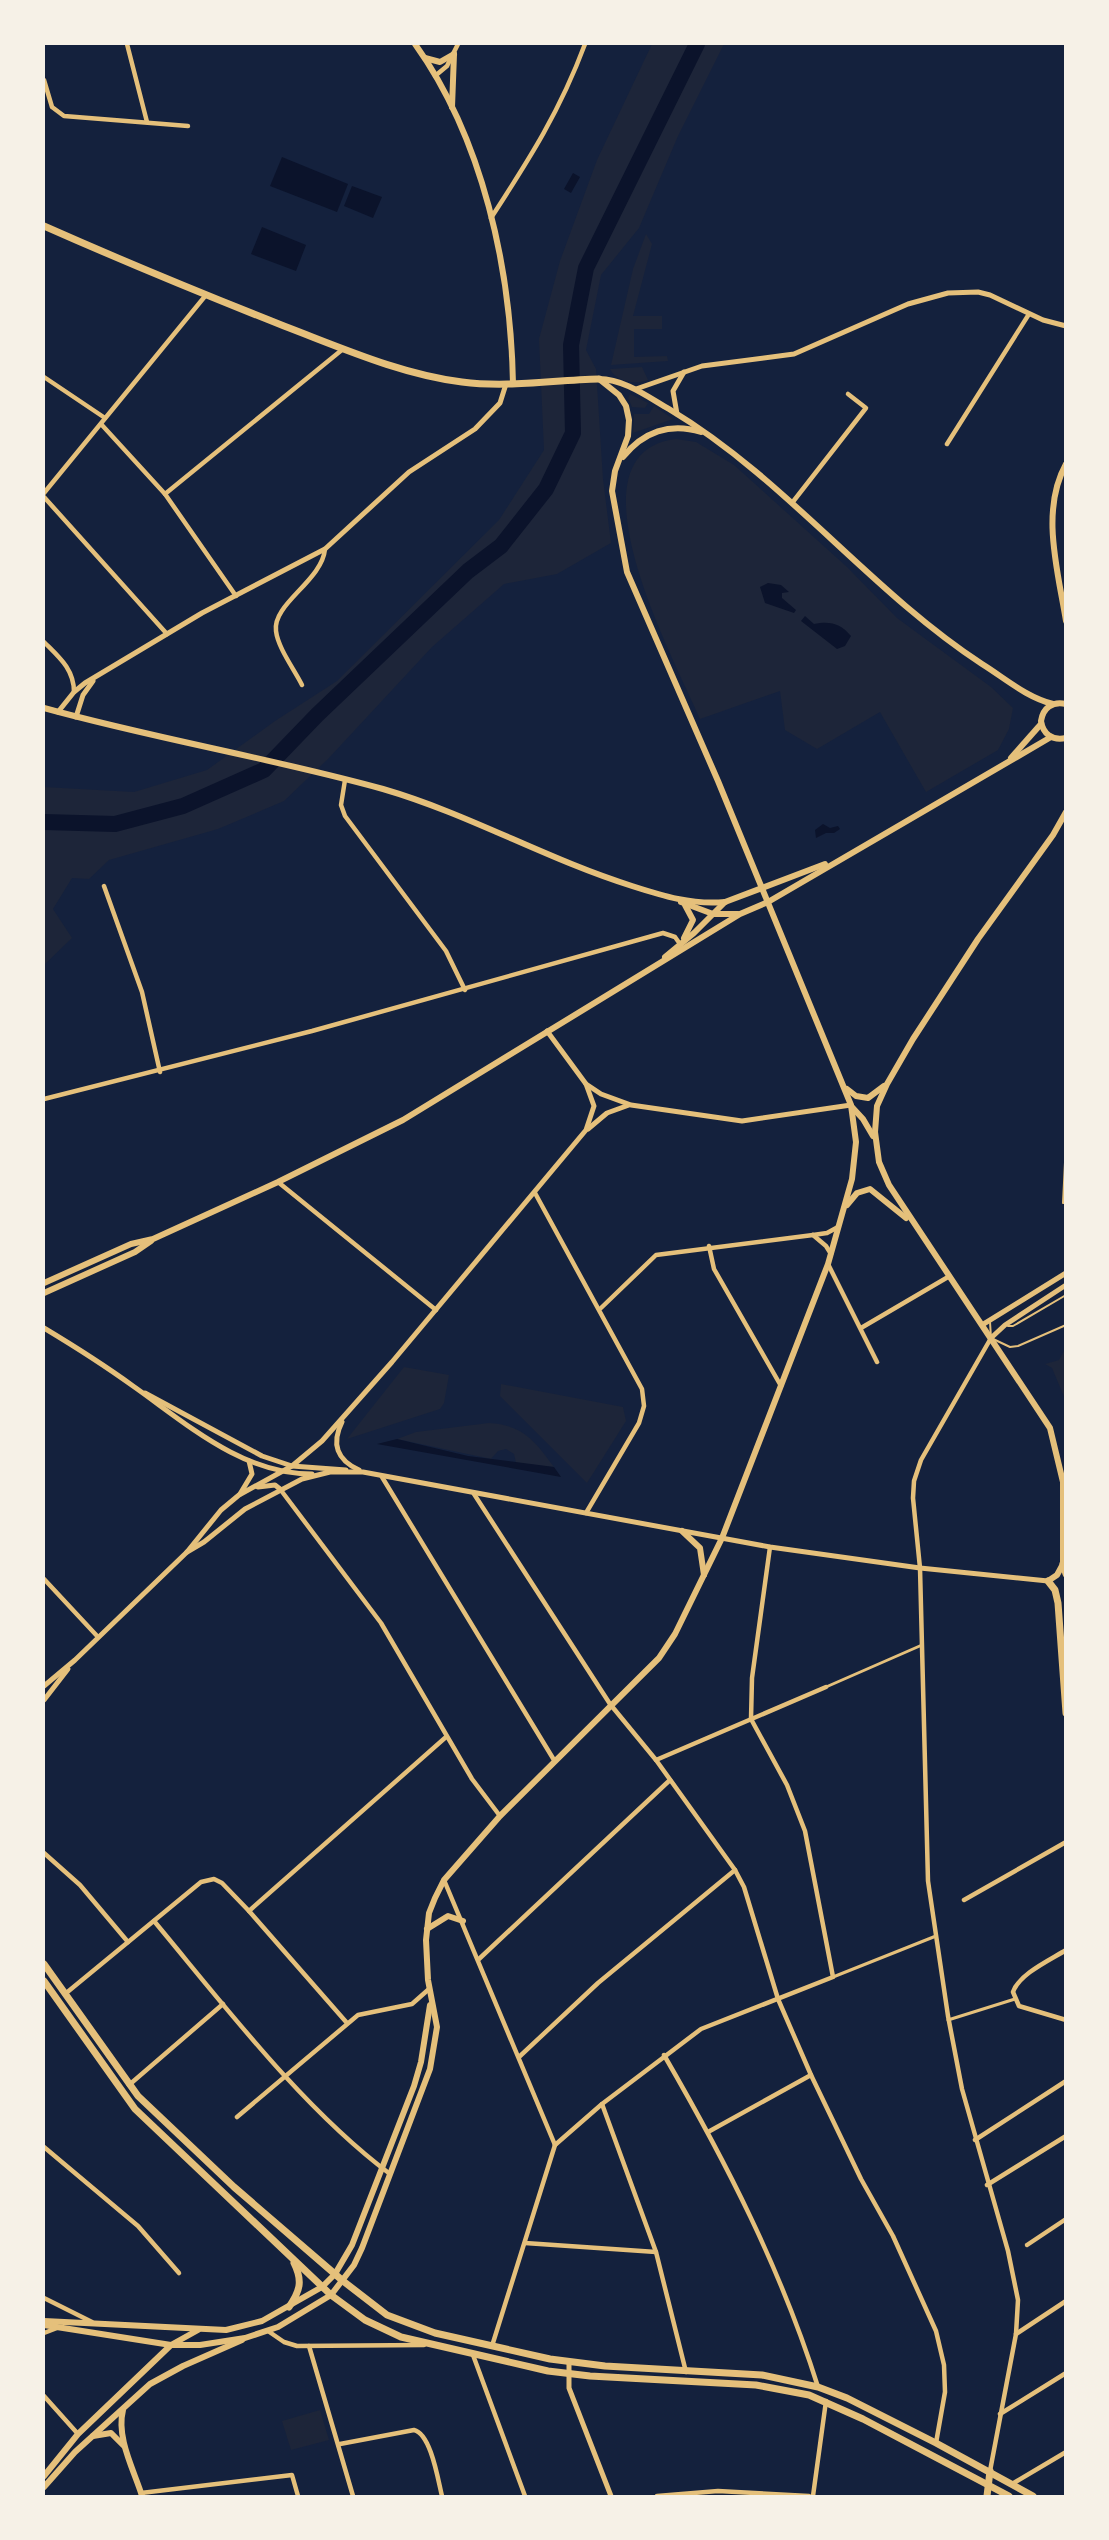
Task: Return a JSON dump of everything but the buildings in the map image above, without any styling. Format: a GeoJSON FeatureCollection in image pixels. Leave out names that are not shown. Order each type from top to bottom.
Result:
{"type":"FeatureCollection","features":[{"type":"Feature","properties":{"kind":"main road"},"geometry":{"type":"LineString","coordinates":[[415,44],[435,76],[452,111],[491,218],[509,307],[510,384]]}},
{"type":"Feature","properties":{"kind":"main road"},"geometry":{"type":"LineString","coordinates":[[425,58],[440,62],[454,54]]}},
{"type":"Feature","properties":{"kind":"main road"},"geometry":{"type":"LineString","coordinates":[[452,111],[454,54]]}},
{"type":"Feature","properties":{"kind":"main road"},"geometry":{"type":"LineString","coordinates":[[44,226],[206,295],[343,349],[424,376],[465,382],[510,384],[613,380],[677,414],[749,465],[907,609],[956,647],[1033,698],[1053,704],[1065,704],[1065,694]]}},
{"type":"Feature","properties":{"kind":"main road"},"geometry":{"type":"LineString","coordinates":[[44,2487],[92,2436],[158,2378],[245,2338],[268,2331],[331,2295],[343,2281],[362,2248],[430,2069],[436,2026],[429,1989],[427,1929],[429,1913],[444,1881],[500,1816],[667,1647],[722,1538],[828,1264],[845,1208],[852,1179],[856,1142],[843,1082],[627,572],[613,504],[612,481],[628,436],[627,411],[619,395],[598,379]]}},
{"type":"Feature","properties":{"kind":"main road"},"geometry":{"type":"LineString","coordinates":[[619,462],[635,444],[655,432],[681,427],[707,434]]}},
{"type":"Feature","properties":{"kind":"main road"},"geometry":{"type":"LineString","coordinates":[[1065,464],[1054,493],[1052,517],[1065,621]]}},
{"type":"Feature","properties":{"kind":"main road"},"geometry":{"type":"LineString","coordinates":[[1006,763],[1041,724],[1044,711],[1053,704]]}},
{"type":"Feature","properties":{"kind":"main road"},"geometry":{"type":"LineString","coordinates":[[44,708],[228,754],[324,774],[421,802],[470,820],[566,864],[713,914],[740,914]]}},
{"type":"Feature","properties":{"kind":"main road"},"geometry":{"type":"LineString","coordinates":[[1041,724],[1044,732],[1051,737],[1065,738]]}},
{"type":"Feature","properties":{"kind":"main road"},"geometry":{"type":"LineString","coordinates":[[44,1293],[135,1252],[153,1239],[278,1182],[403,1120],[740,914],[768,902],[832,862],[868,844],[1051,737]]}},
{"type":"Feature","properties":{"kind":"main road"},"geometry":{"type":"LineString","coordinates":[[875,1143],[876,1116],[887,1084],[972,948],[1053,835],[1065,812]]}},
{"type":"Feature","properties":{"kind":"main road"},"geometry":{"type":"LineString","coordinates":[[678,901],[724,902],[832,862]]}},
{"type":"Feature","properties":{"kind":"main road"},"geometry":{"type":"LineString","coordinates":[[651,969],[724,902]]}},
{"type":"Feature","properties":{"kind":"main road"},"geometry":{"type":"LineString","coordinates":[[680,944],[693,920],[685,905]]}},
{"type":"Feature","properties":{"kind":"main road"},"geometry":{"type":"LineString","coordinates":[[843,1082],[851,1093],[864,1098],[873,1096],[887,1084]]}},
{"type":"Feature","properties":{"kind":"main road"},"geometry":{"type":"LineString","coordinates":[[850,1106],[868,1125],[879,1162],[889,1185],[948,1277],[1036,1403],[1053,1437],[1063,1482],[1065,1574]]}},
{"type":"Feature","properties":{"kind":"main road"},"geometry":{"type":"LineString","coordinates":[[845,1208],[857,1193],[870,1189],[915,1227]]}},
{"type":"Feature","properties":{"kind":"main road"},"geometry":{"type":"LineString","coordinates":[[44,1283],[131,1244],[153,1239]]}},
{"type":"Feature","properties":{"kind":"main road"},"geometry":{"type":"LineString","coordinates":[[682,1531],[700,1548],[704,1576]]}},
{"type":"Feature","properties":{"kind":"main road"},"geometry":{"type":"LineString","coordinates":[[1063,1564],[1057,1575],[1048,1581],[1058,1603],[1065,1713]]}},
{"type":"Feature","properties":{"kind":"main road"},"geometry":{"type":"LineString","coordinates":[[427,1929],[448,1916],[463,1922]]}},
{"type":"Feature","properties":{"kind":"main road"},"geometry":{"type":"LineString","coordinates":[[44,1964],[129,2085],[153,2111],[234,2187],[375,2308],[409,2325],[569,2362],[686,2372],[769,2376],[818,2387],[847,2398],[936,2443],[1033,2496]]}},
{"type":"Feature","properties":{"kind":"main road"},"geometry":{"type":"LineString","coordinates":[[44,1982],[135,2109],[322,2287],[381,2329],[473,2355],[567,2374],[781,2388],[826,2401],[1010,2496]]}},
{"type":"Feature","properties":{"kind":"main road"},"geometry":{"type":"LineString","coordinates":[[44,2323],[198,2330],[247,2326],[289,2307],[322,2287],[335,2274],[352,2245],[382,2168],[421,2062],[431,2001]]}},
{"type":"Feature","properties":{"kind":"main road"},"geometry":{"type":"LineString","coordinates":[[289,2307],[299,2291],[301,2282],[291,2257]]}},
{"type":"Feature","properties":{"kind":"main road"},"geometry":{"type":"LineString","coordinates":[[44,2323],[57,2328],[171,2345],[200,2345],[245,2338]]}},
{"type":"Feature","properties":{"kind":"main road"},"geometry":{"type":"LineString","coordinates":[[44,2476],[78,2434],[171,2345],[198,2330]]}},
{"type":"Feature","properties":{"kind":"main road"},"geometry":{"type":"LineString","coordinates":[[123,2409],[121,2421],[126,2449],[142,2495]]}},
{"type":"Feature","properties":{"kind":"main road"},"geometry":{"type":"LineString","coordinates":[[92,2436],[114,2434],[126,2449]]}},
{"type":"Feature","properties":{"kind":"main road"},"geometry":{"type":"LineString","coordinates":[[987,2496],[990,2471]]}},
{"type":"Feature","properties":{"kind":"street"},"geometry":{"type":"LineString","coordinates":[[127,44],[147,122]]}},
{"type":"Feature","properties":{"kind":"street"},"geometry":{"type":"LineString","coordinates":[[435,76],[444,69],[458,44]]}},
{"type":"Feature","properties":{"kind":"street"},"geometry":{"type":"LineString","coordinates":[[491,218],[539,145],[561,102],[585,44]]}},
{"type":"Feature","properties":{"kind":"street"},"geometry":{"type":"LineString","coordinates":[[44,80],[52,107],[64,117],[188,126]]}},
{"type":"Feature","properties":{"kind":"street"},"geometry":{"type":"LineString","coordinates":[[634,390],[702,366],[794,354],[909,304],[948,293],[978,292],[1001,299],[1029,314],[1065,326]]}},
{"type":"Feature","properties":{"kind":"street"},"geometry":{"type":"LineString","coordinates":[[167,634],[44,495],[206,295]]}},
{"type":"Feature","properties":{"kind":"street"},"geometry":{"type":"LineString","coordinates":[[947,444],[1029,314]]}},
{"type":"Feature","properties":{"kind":"street"},"geometry":{"type":"LineString","coordinates":[[165,494],[343,349]]}},
{"type":"Feature","properties":{"kind":"street"},"geometry":{"type":"LineString","coordinates":[[677,414],[673,391],[684,372]]}},
{"type":"Feature","properties":{"kind":"street"},"geometry":{"type":"LineString","coordinates":[[44,377],[105,418]]}},
{"type":"Feature","properties":{"kind":"street"},"geometry":{"type":"LineString","coordinates":[[58,712],[74,692],[96,677],[167,634],[325,549],[409,472],[475,429],[500,403],[510,384]]}},
{"type":"Feature","properties":{"kind":"street"},"geometry":{"type":"LineString","coordinates":[[792,503],[866,408],[849,394]]}},
{"type":"Feature","properties":{"kind":"street"},"geometry":{"type":"LineString","coordinates":[[101,424],[165,494],[236,596]]}},
{"type":"Feature","properties":{"kind":"street"},"geometry":{"type":"LineString","coordinates":[[302,685],[277,637],[275,625],[280,612],[318,570],[325,549]]}},
{"type":"Feature","properties":{"kind":"street"},"geometry":{"type":"LineString","coordinates":[[44,642],[69,670],[74,681],[74,692]]}},
{"type":"Feature","properties":{"kind":"street"},"geometry":{"type":"LineString","coordinates":[[75,717],[83,695],[96,677]]}},
{"type":"Feature","properties":{"kind":"street"},"geometry":{"type":"LineString","coordinates":[[345,780],[341,805],[345,816],[446,951],[465,990]]}},
{"type":"Feature","properties":{"kind":"street"},"geometry":{"type":"LineString","coordinates":[[104,886],[142,992],[160,1072]]}},
{"type":"Feature","properties":{"kind":"street"},"geometry":{"type":"LineString","coordinates":[[44,1100],[160,1072],[465,990],[663,933],[675,938],[680,944]]}},
{"type":"Feature","properties":{"kind":"street"},"geometry":{"type":"LineString","coordinates":[[548,1031],[586,1084],[594,1106],[586,1130]]}},
{"type":"Feature","properties":{"kind":"street"},"geometry":{"type":"LineString","coordinates":[[586,1084],[601,1094],[630,1105],[742,1121],[850,1106]]}},
{"type":"Feature","properties":{"kind":"street"},"geometry":{"type":"LineString","coordinates":[[44,1686],[75,1660],[187,1552],[211,1520],[239,1495],[292,1466],[312,1450],[348,1413],[586,1130],[607,1113],[630,1105]]}},
{"type":"Feature","properties":{"kind":"street"},"geometry":{"type":"LineString","coordinates":[[278,1182],[436,1310]]}},
{"type":"Feature","properties":{"kind":"street"},"geometry":{"type":"LineString","coordinates":[[535,1192],[601,1308],[642,1389],[644,1406],[639,1423],[586,1513]]}},
{"type":"Feature","properties":{"kind":"street"},"geometry":{"type":"LineString","coordinates":[[601,1308],[656,1255],[709,1246],[827,1233],[838,1227]]}},
{"type":"Feature","properties":{"kind":"street"},"geometry":{"type":"LineString","coordinates":[[813,1235],[826,1246],[831,1254]]}},
{"type":"Feature","properties":{"kind":"street"},"geometry":{"type":"LineString","coordinates":[[709,1246],[714,1269],[781,1386]]}},
{"type":"Feature","properties":{"kind":"street"},"geometry":{"type":"LineString","coordinates":[[828,1264],[877,1362]]}},
{"type":"Feature","properties":{"kind":"street"},"geometry":{"type":"LineString","coordinates":[[982,1325],[1065,1273]]}},
{"type":"Feature","properties":{"kind":"street"},"geometry":{"type":"LineString","coordinates":[[861,1328],[948,1277]]}},
{"type":"Feature","properties":{"kind":"street"},"geometry":{"type":"LineString","coordinates":[[990,2471],[1016,2334],[1018,2309],[1015,2283],[975,2140],[948,2020],[928,1881],[920,1568],[913,1498],[916,1473],[991,1338],[1005,1325],[1065,1285]]}},
{"type":"Feature","properties":{"kind":"street"},"geometry":{"type":"LineString","coordinates":[[44,1328],[136,1388],[183,1422],[249,1461],[282,1472],[317,1474],[363,1472],[770,1547],[920,1568],[1048,1581]]}},
{"type":"Feature","properties":{"kind":"street"},"geometry":{"type":"LineString","coordinates":[[136,1388],[256,1454],[292,1466],[331,1467],[351,1472]]}},
{"type":"Feature","properties":{"kind":"street"},"geometry":{"type":"LineString","coordinates":[[348,1413],[339,1430],[337,1450],[344,1461],[363,1472]]}},
{"type":"Feature","properties":{"kind":"street"},"geometry":{"type":"LineString","coordinates":[[239,1495],[252,1474],[249,1461]]}},
{"type":"Feature","properties":{"kind":"street"},"geometry":{"type":"LineString","coordinates":[[187,1552],[204,1542],[245,1509],[280,1489],[317,1474]]}},
{"type":"Feature","properties":{"kind":"street"},"geometry":{"type":"LineString","coordinates":[[382,1477],[554,1760]]}},
{"type":"Feature","properties":{"kind":"street"},"geometry":{"type":"LineString","coordinates":[[248,1490],[270,1485],[280,1489],[381,1623],[446,1737],[472,1779],[500,1816]]}},
{"type":"Feature","properties":{"kind":"street"},"geometry":{"type":"LineString","coordinates":[[474,1494],[610,1704],[656,1760],[735,1870],[744,1887],[778,1999],[811,2075],[861,2179],[893,2236],[936,2331],[944,2365],[945,2392],[936,2443]]}},
{"type":"Feature","properties":{"kind":"street"},"geometry":{"type":"LineString","coordinates":[[770,1547],[752,1678],[751,1719],[787,1785],[805,1831],[833,1977]]}},
{"type":"Feature","properties":{"kind":"street"},"geometry":{"type":"LineString","coordinates":[[44,1579],[98,1637]]}},
{"type":"Feature","properties":{"kind":"street"},"geometry":{"type":"LineString","coordinates":[[656,1760],[921,1645]]}},
{"type":"Feature","properties":{"kind":"street"},"geometry":{"type":"LineString","coordinates":[[44,1700],[75,1660]]}},
{"type":"Feature","properties":{"kind":"street"},"geometry":{"type":"LineString","coordinates":[[249,1911],[446,1737]]}},
{"type":"Feature","properties":{"kind":"street"},"geometry":{"type":"LineString","coordinates":[[479,1959],[670,1780]]}},
{"type":"Feature","properties":{"kind":"street"},"geometry":{"type":"LineString","coordinates":[[964,1900],[1065,1842]]}},
{"type":"Feature","properties":{"kind":"street"},"geometry":{"type":"LineString","coordinates":[[44,1853],[80,1885],[128,1942]]}},
{"type":"Feature","properties":{"kind":"street"},"geometry":{"type":"LineString","coordinates":[[519,2057],[598,1983],[735,1870]]}},
{"type":"Feature","properties":{"kind":"street"},"geometry":{"type":"LineString","coordinates":[[65,1994],[201,1882],[214,1879],[222,1882],[249,1911],[347,2022]]}},
{"type":"Feature","properties":{"kind":"street"},"geometry":{"type":"LineString","coordinates":[[444,1881],[479,1959],[555,2145]]}},
{"type":"Feature","properties":{"kind":"street"},"geometry":{"type":"LineString","coordinates":[[154,1921],[287,2076],[342,2134],[390,2174]]}},
{"type":"Feature","properties":{"kind":"street"},"geometry":{"type":"LineString","coordinates":[[492,2346],[555,2145],[664,2055],[702,2029],[936,1936]]}},
{"type":"Feature","properties":{"kind":"street"},"geometry":{"type":"LineString","coordinates":[[1065,1950],[1016,1984],[1015,1999],[1019,2006],[1065,2020]]}},
{"type":"Feature","properties":{"kind":"street"},"geometry":{"type":"LineString","coordinates":[[237,2117],[347,2022],[369,2011],[412,2004],[429,1989]]}},
{"type":"Feature","properties":{"kind":"street"},"geometry":{"type":"LineString","coordinates":[[948,2020],[1015,1999]]}},
{"type":"Feature","properties":{"kind":"street"},"geometry":{"type":"LineString","coordinates":[[129,2085],[223,2004]]}},
{"type":"Feature","properties":{"kind":"street"},"geometry":{"type":"LineString","coordinates":[[664,2055],[708,2132],[765,2245],[799,2327],[818,2387]]}},
{"type":"Feature","properties":{"kind":"street"},"geometry":{"type":"LineString","coordinates":[[708,2132],[811,2075]]}},
{"type":"Feature","properties":{"kind":"street"},"geometry":{"type":"LineString","coordinates":[[975,2140],[1065,2081]]}},
{"type":"Feature","properties":{"kind":"street"},"geometry":{"type":"LineString","coordinates":[[602,2104],[656,2252],[686,2372]]}},
{"type":"Feature","properties":{"kind":"street"},"geometry":{"type":"LineString","coordinates":[[987,2185],[1065,2136]]}},
{"type":"Feature","properties":{"kind":"street"},"geometry":{"type":"LineString","coordinates":[[44,2147],[138,2226],[179,2273]]}},
{"type":"Feature","properties":{"kind":"street"},"geometry":{"type":"LineString","coordinates":[[1027,2245],[1065,2219]]}},
{"type":"Feature","properties":{"kind":"street"},"geometry":{"type":"LineString","coordinates":[[525,2243],[656,2252]]}},
{"type":"Feature","properties":{"kind":"street"},"geometry":{"type":"LineString","coordinates":[[44,2298],[95,2324]]}},
{"type":"Feature","properties":{"kind":"street"},"geometry":{"type":"LineString","coordinates":[[1016,2334],[1065,2301]]}},
{"type":"Feature","properties":{"kind":"street"},"geometry":{"type":"LineString","coordinates":[[44,2333],[57,2328]]}},
{"type":"Feature","properties":{"kind":"street"},"geometry":{"type":"LineString","coordinates":[[268,2331],[288,2344],[309,2346],[429,2344]]}},
{"type":"Feature","properties":{"kind":"street"},"geometry":{"type":"LineString","coordinates":[[309,2346],[340,2444],[353,2496]]}},
{"type":"Feature","properties":{"kind":"street"},"geometry":{"type":"LineString","coordinates":[[473,2355],[525,2496]]}},
{"type":"Feature","properties":{"kind":"street"},"geometry":{"type":"LineString","coordinates":[[569,2362],[567,2374],[569,2388],[611,2496]]}},
{"type":"Feature","properties":{"kind":"street"},"geometry":{"type":"LineString","coordinates":[[1000,2414],[1065,2373]]}},
{"type":"Feature","properties":{"kind":"street"},"geometry":{"type":"LineString","coordinates":[[44,2396],[78,2434]]}},
{"type":"Feature","properties":{"kind":"street"},"geometry":{"type":"LineString","coordinates":[[657,2496],[718,2492],[811,2496],[826,2401]]}},
{"type":"Feature","properties":{"kind":"street"},"geometry":{"type":"LineString","coordinates":[[340,2444],[414,2430],[420,2432],[427,2440],[442,2496]]}},
{"type":"Feature","properties":{"kind":"street"},"geometry":{"type":"LineString","coordinates":[[1012,2484],[1065,2452]]}},
{"type":"Feature","properties":{"kind":"street"},"geometry":{"type":"LineString","coordinates":[[142,2495],[292,2475],[298,2496]]}},
{"type":"Feature","properties":{"kind":"lane"},"geometry":{"type":"LineString","coordinates":[[1064,1203],[1065,1142]]}},
{"type":"Feature","properties":{"kind":"lane"},"geometry":{"type":"LineString","coordinates":[[1005,1325],[1013,1326],[1065,1296]]}},
{"type":"Feature","properties":{"kind":"lane"},"geometry":{"type":"LineString","coordinates":[[992,1319],[991,1338],[1010,1347],[1018,1346],[1065,1325]]}},
{"type":"Feature","properties":{"kind":"shaded area"},"geometry":{"type":"Polygon","coordinates":[[[652,44],[724,44],[678,136],[639,228],[601,275],[586,350],[596,369],[603,479],[611,543],[557,574],[504,584],[432,647],[328,759],[284,801],[218,829],[109,860],[89,879],[72,878],[53,909],[72,938],[44,965],[44,787],[134,792],[207,770],[275,721],[337,681],[499,520],[544,450],[539,339],[560,261],[597,160],[652,44]]]}},
{"type":"Feature","properties":{"kind":"shaded area"},"geometry":{"type":"Polygon","coordinates":[[[282,157],[348,184],[337,212],[270,186],[282,157]]]}},
{"type":"Feature","properties":{"kind":"shaded area"},"geometry":{"type":"Polygon","coordinates":[[[573,173],[580,177],[571,193],[564,189],[573,173]]]}},
{"type":"Feature","properties":{"kind":"shaded area"},"geometry":{"type":"Polygon","coordinates":[[[352,186],[382,197],[373,218],[344,206],[352,186]]]}},
{"type":"Feature","properties":{"kind":"shaded area"},"geometry":{"type":"Polygon","coordinates":[[[262,227],[306,245],[296,271],[251,254],[262,227]]]}},
{"type":"Feature","properties":{"kind":"shaded area"},"geometry":{"type":"Polygon","coordinates":[[[646,234],[652,244],[633,316],[662,316],[662,329],[634,329],[634,357],[667,356],[668,361],[611,365],[633,269],[646,234]]]}},
{"type":"Feature","properties":{"kind":"shaded area"},"geometry":{"type":"Polygon","coordinates":[[[642,367],[648,380],[638,382],[622,380],[610,369],[642,367]]]}},
{"type":"Feature","properties":{"kind":"shaded area"},"geometry":{"type":"Polygon","coordinates":[[[630,394],[648,403],[645,408],[632,407],[628,398],[630,394]]]}},
{"type":"Feature","properties":{"kind":"shaded area"},"geometry":{"type":"Polygon","coordinates":[[[654,406],[673,419],[633,433],[634,414],[649,414],[654,406]]]}},
{"type":"Feature","properties":{"kind":"shaded area"},"geometry":{"type":"Polygon","coordinates":[[[676,439],[696,442],[734,465],[847,567],[897,618],[991,687],[1013,708],[1009,729],[998,750],[926,792],[880,712],[817,749],[785,730],[780,691],[700,719],[652,610],[636,564],[627,519],[628,481],[643,453],[676,439]]]}},
{"type":"Feature","properties":{"kind":"shaded area"},"geometry":{"type":"Polygon","coordinates":[[[768,583],[781,585],[789,592],[782,593],[782,598],[796,610],[794,613],[765,603],[760,587],[768,583]]]}},
{"type":"Feature","properties":{"kind":"shaded area"},"geometry":{"type":"Polygon","coordinates":[[[805,616],[814,624],[830,623],[839,626],[851,636],[845,646],[837,649],[801,621],[805,616]]]}},
{"type":"Feature","properties":{"kind":"shaded area"},"geometry":{"type":"Polygon","coordinates":[[[823,824],[830,828],[838,826],[840,829],[816,838],[815,830],[823,824]]]}},
{"type":"Feature","properties":{"kind":"shaded area"},"geometry":{"type":"Polygon","coordinates":[[[1065,1349],[1065,1399],[1052,1368],[1045,1364],[1059,1360],[1065,1349]]]}},
{"type":"Feature","properties":{"kind":"shaded area"},"geometry":{"type":"Polygon","coordinates":[[[404,1367],[449,1375],[444,1403],[440,1409],[347,1439],[404,1367]]]}},
{"type":"Feature","properties":{"kind":"shaded area"},"geometry":{"type":"Polygon","coordinates":[[[501,1384],[623,1407],[626,1421],[587,1483],[500,1396],[501,1384]]]}},
{"type":"Feature","properties":{"kind":"shaded area"},"geometry":{"type":"Polygon","coordinates":[[[489,1423],[511,1427],[527,1436],[541,1449],[554,1467],[516,1463],[514,1454],[506,1449],[498,1451],[491,1459],[397,1439],[416,1432],[489,1423]]]}},
{"type":"Feature","properties":{"kind":"shaded area"},"geometry":{"type":"Polygon","coordinates":[[[397,1439],[468,1456],[554,1467],[561,1477],[377,1444],[397,1439]]]}},
{"type":"Feature","properties":{"kind":"shaded area"},"geometry":{"type":"Polygon","coordinates":[[[320,2410],[329,2440],[291,2450],[282,2421],[320,2410]]]}},
{"type":"Feature","properties":{"kind":"waterway"},"geometry":{"type":"LineString","coordinates":[[44,822],[115,824],[183,806],[264,770],[317,715],[468,571],[501,546],[546,489],[573,433],[571,345],[586,268],[697,44]]}}]}
